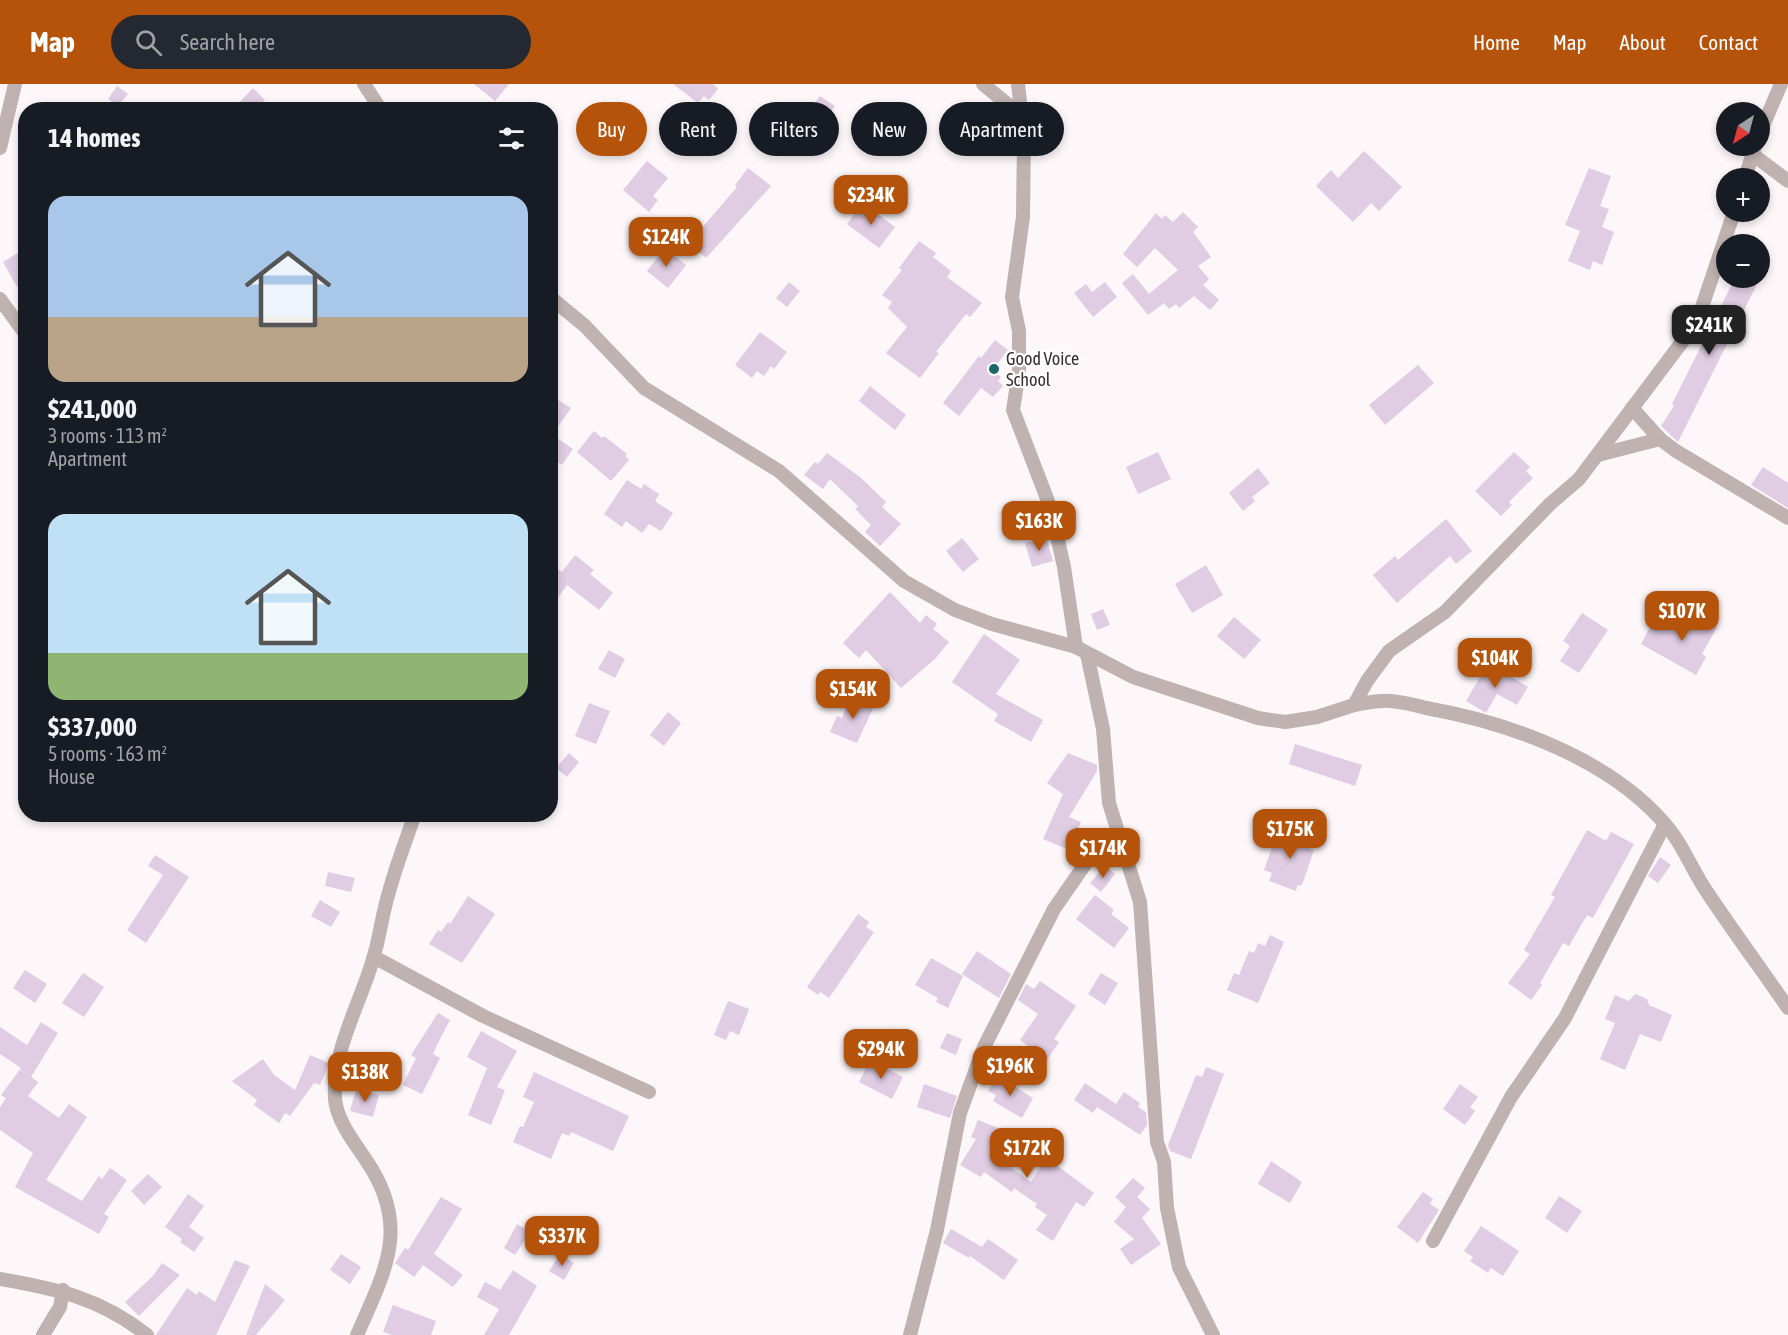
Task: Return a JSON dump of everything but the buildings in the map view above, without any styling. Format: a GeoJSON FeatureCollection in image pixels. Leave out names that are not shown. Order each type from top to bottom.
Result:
{"type":"FeatureCollection","features":[{"type":"Feature","properties":{"kind":"street"},"geometry":{"type":"LineString","coordinates":[[0,148],[15,84]]}},
{"type":"Feature","properties":{"kind":"street"},"geometry":{"type":"LineString","coordinates":[[364,84],[376,102]]}},
{"type":"Feature","properties":{"kind":"street"},"geometry":{"type":"LineString","coordinates":[[983,84],[1005,102]]}},
{"type":"Feature","properties":{"kind":"street"},"geometry":{"type":"LineString","coordinates":[[1018,84],[1020,102]]}},
{"type":"Feature","properties":{"kind":"street"},"geometry":{"type":"LineString","coordinates":[[1770,110],[1781,84]]}},
{"type":"Feature","properties":{"kind":"street"},"geometry":{"type":"LineString","coordinates":[[1024,156],[1023,217],[1012,297],[1019,331],[1019,371],[1013,410],[1051,509],[1082,651],[1103,729],[1109,802],[1140,902],[1157,1142],[1164,1162],[1167,1208],[1172,1236],[1179,1267],[1213,1335]]}},
{"type":"Feature","properties":{"kind":"street"},"geometry":{"type":"LineString","coordinates":[[1761,156],[1788,181]]}},
{"type":"Feature","properties":{"kind":"street"},"geometry":{"type":"LineString","coordinates":[[1354,705],[1367,681],[1389,651],[1445,612],[1550,504],[1579,479],[1598,455],[1688,334],[1701,310],[1731,222]]}},
{"type":"Feature","properties":{"kind":"street"},"geometry":{"type":"LineString","coordinates":[[0,299],[18,324]]}},
{"type":"Feature","properties":{"kind":"street"},"geometry":{"type":"LineString","coordinates":[[558,304],[585,326],[644,388],[779,471],[904,581],[955,610],[992,624],[1082,651],[1133,677],[1258,718],[1285,722],[1317,717],[1354,705],[1389,701],[1460,714],[1519,732],[1562,749],[1612,778],[1646,805],[1665,824],[1685,851],[1705,890],[1788,1008]]}},
{"type":"Feature","properties":{"kind":"street"},"geometry":{"type":"LineString","coordinates":[[1632,408],[1660,439],[1788,518]]}},
{"type":"Feature","properties":{"kind":"street"},"geometry":{"type":"LineString","coordinates":[[1598,455],[1660,439]]}},
{"type":"Feature","properties":{"kind":"street"},"geometry":{"type":"LineString","coordinates":[[357,1335],[390,1248],[390,1225],[386,1193],[345,1130],[335,1102],[335,1079],[348,1026],[374,957],[388,893],[413,822]]}},
{"type":"Feature","properties":{"kind":"street"},"geometry":{"type":"LineString","coordinates":[[1433,1241],[1511,1097],[1564,1018],[1665,824]]}},
{"type":"Feature","properties":{"kind":"street"},"geometry":{"type":"LineString","coordinates":[[910,1335],[937,1230],[960,1113],[984,1047],[1054,909],[1095,850],[1117,833]]}},
{"type":"Feature","properties":{"kind":"street"},"geometry":{"type":"LineString","coordinates":[[374,957],[483,1016],[649,1092]]}},
{"type":"Feature","properties":{"kind":"street"},"geometry":{"type":"LineString","coordinates":[[0,1278],[63,1290],[98,1303],[126,1319],[147,1335]]}},
{"type":"Feature","properties":{"kind":"street"},"geometry":{"type":"LineString","coordinates":[[43,1335],[60,1307],[63,1290]]}},
{"type":"Feature","properties":{"kind":"place","name":"Good Voice School"},"geometry":{"type":"Point","coordinates":[994,369]}}]}
